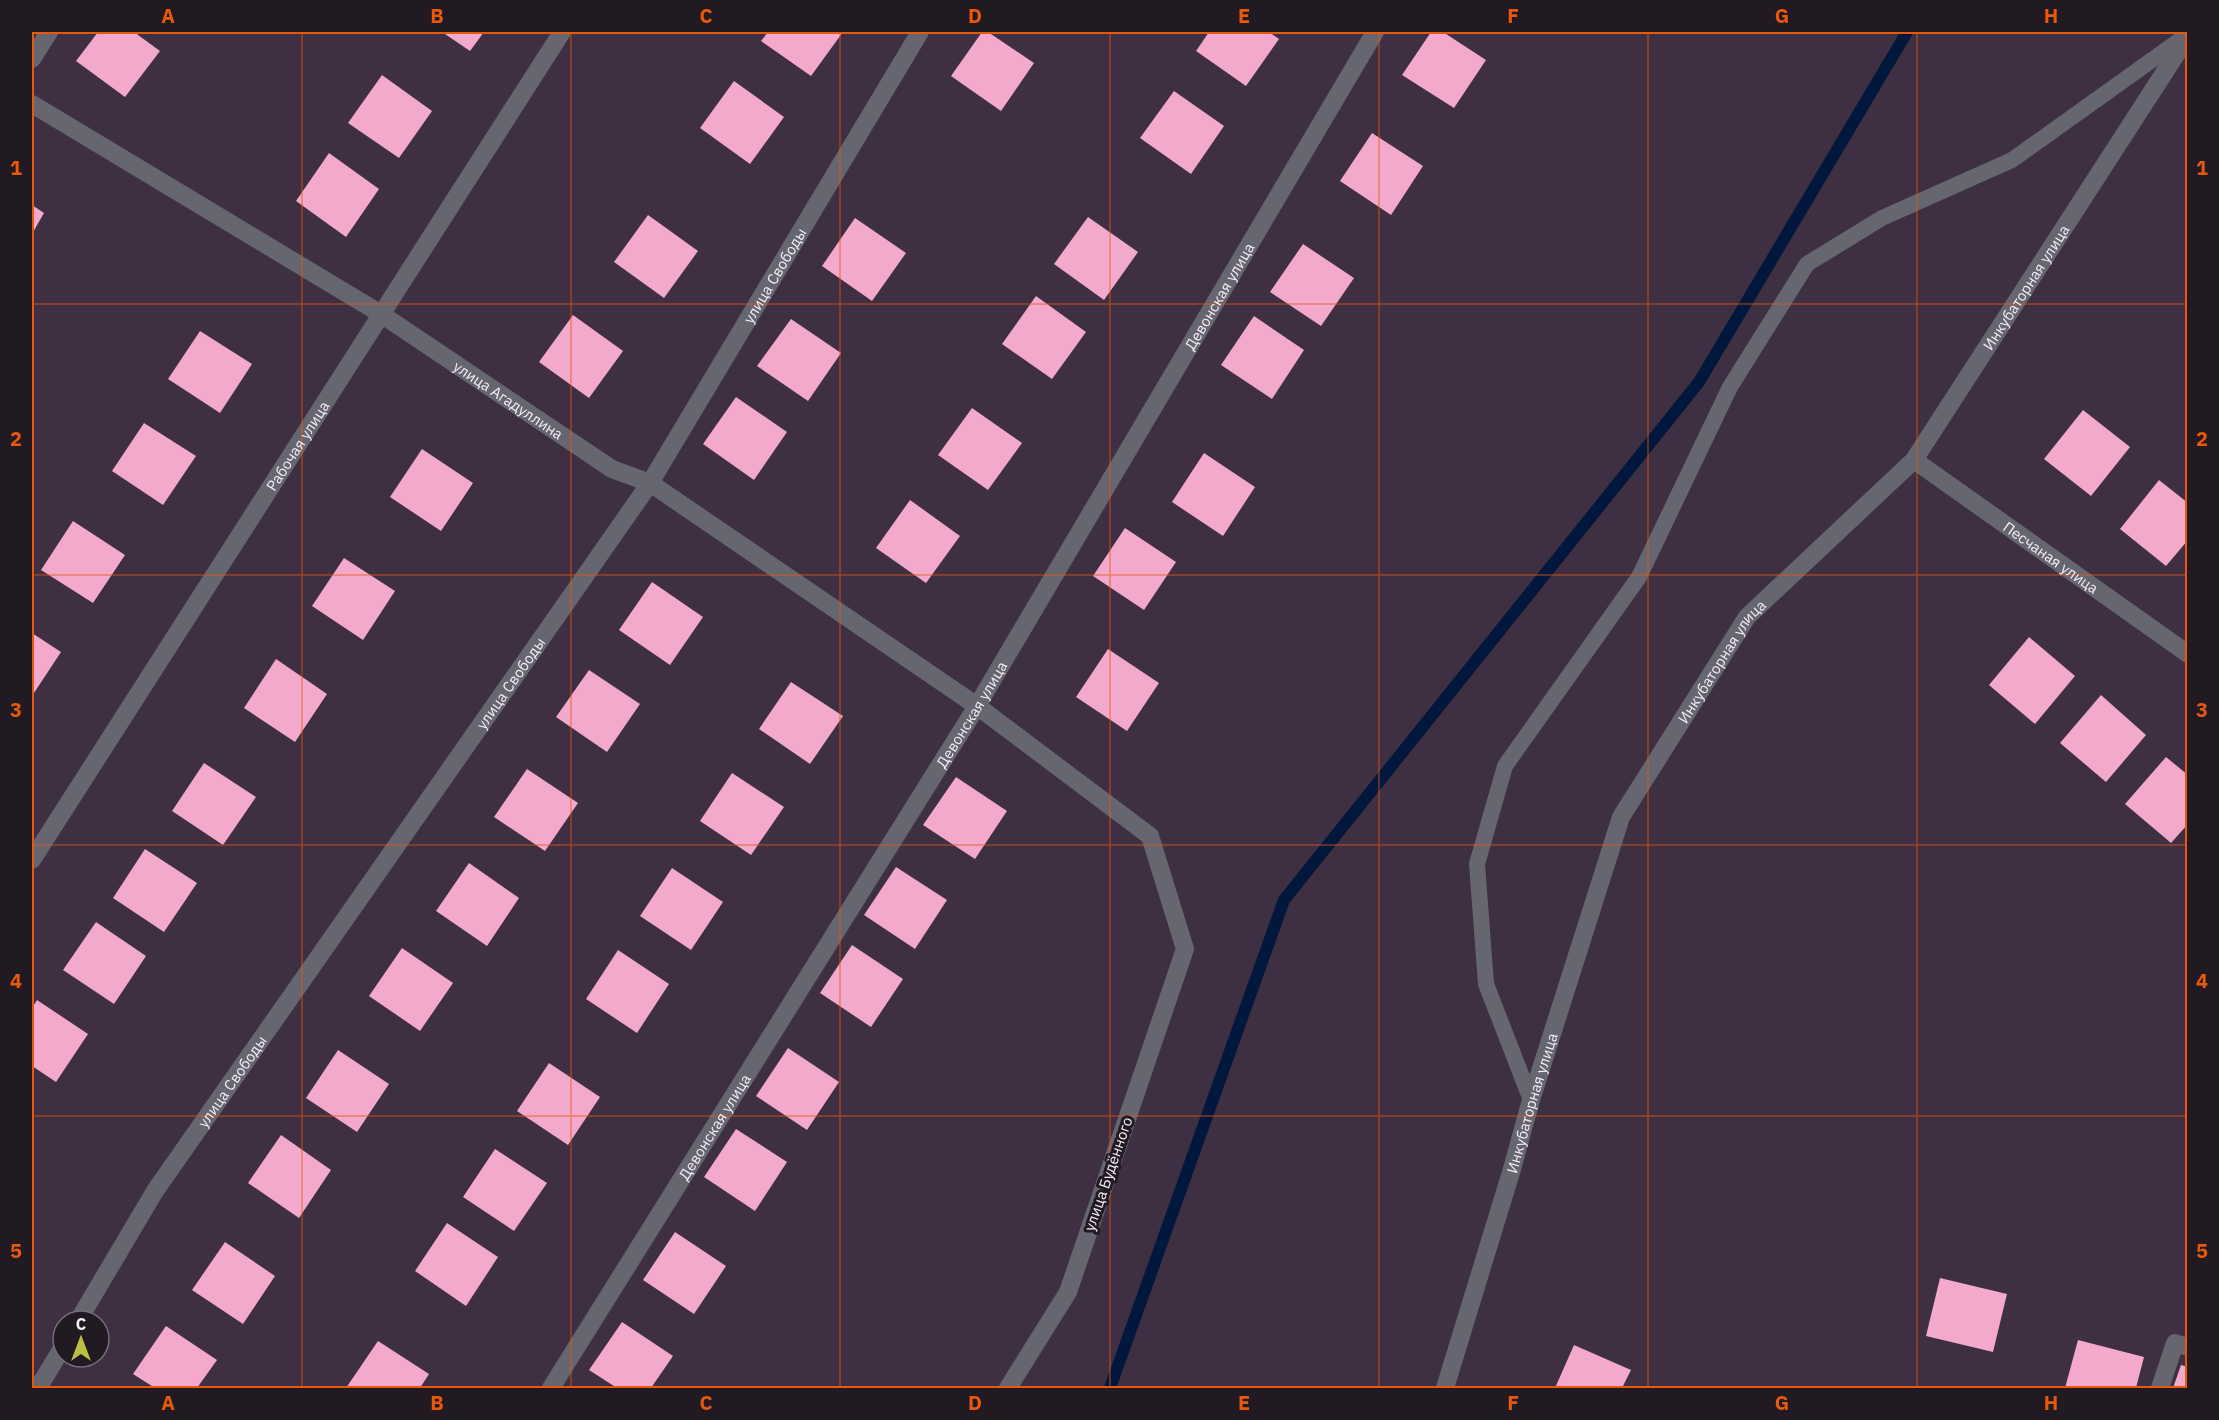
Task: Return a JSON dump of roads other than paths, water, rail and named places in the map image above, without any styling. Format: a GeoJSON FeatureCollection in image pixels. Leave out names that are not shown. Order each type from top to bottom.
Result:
{"type":"FeatureCollection","features":[{"type":"Feature","properties":{"kind":"street"},"geometry":{"type":"LineString","coordinates":[[32,59],[49,32]]}},
{"type":"Feature","properties":{"kind":"street","name":"Рабочая улица"},"geometry":{"type":"LineString","coordinates":[[32,860],[562,32]]}},
{"type":"Feature","properties":{"kind":"street","name":"улица Свободы"},"geometry":{"type":"LineString","coordinates":[[85,1309],[154,1191],[650,483],[920,32]]}},
{"type":"Feature","properties":{"kind":"street","name":"Девонская улица"},"geometry":{"type":"LineString","coordinates":[[551,1389],[977,706],[1376,32]]}},
{"type":"Feature","properties":{"kind":"street","name":"Инкубаторная улица"},"geometry":{"type":"LineString","coordinates":[[1445,1389],[1512,1169],[1530,1100],[1621,817],[1747,616],[1914,460],[2187,35]]}},
{"type":"Feature","properties":{"kind":"street","name":"улица Агадуллина"},"geometry":{"type":"LineString","coordinates":[[32,104],[381,314],[612,469],[650,483],[977,706],[1150,836],[1185,949]]}},
{"type":"Feature","properties":{"kind":"street","name":"Песчаная улица"},"geometry":{"type":"LineString","coordinates":[[1914,460],[2187,654]]}},
{"type":"Feature","properties":{"kind":"street","name":"улица Будённого"},"geometry":{"type":"LineString","coordinates":[[1008,1389],[1068,1292],[1185,949]]}},
{"type":"Feature","properties":{"kind":"street"},"geometry":{"type":"LineString","coordinates":[[2160,1389],[2175,1343],[2187,1347]]}},
{"type":"Feature","properties":{"kind":"street"},"geometry":{"type":"LineString","coordinates":[[38,1389],[51,1367]]}},
{"type":"Feature","properties":{"kind":"lane"},"geometry":{"type":"LineString","coordinates":[[1530,1100],[1486,984],[1477,864],[1504,766],[1639,577],[1730,387],[1807,264],[1882,218],[2012,160],[2187,35]]}},
{"type":"Feature","properties":{"kind":"waterway"},"geometry":{"type":"LineString","coordinates":[[1110,1388],[1284,900],[1699,382],[1907,32]]}}]}
